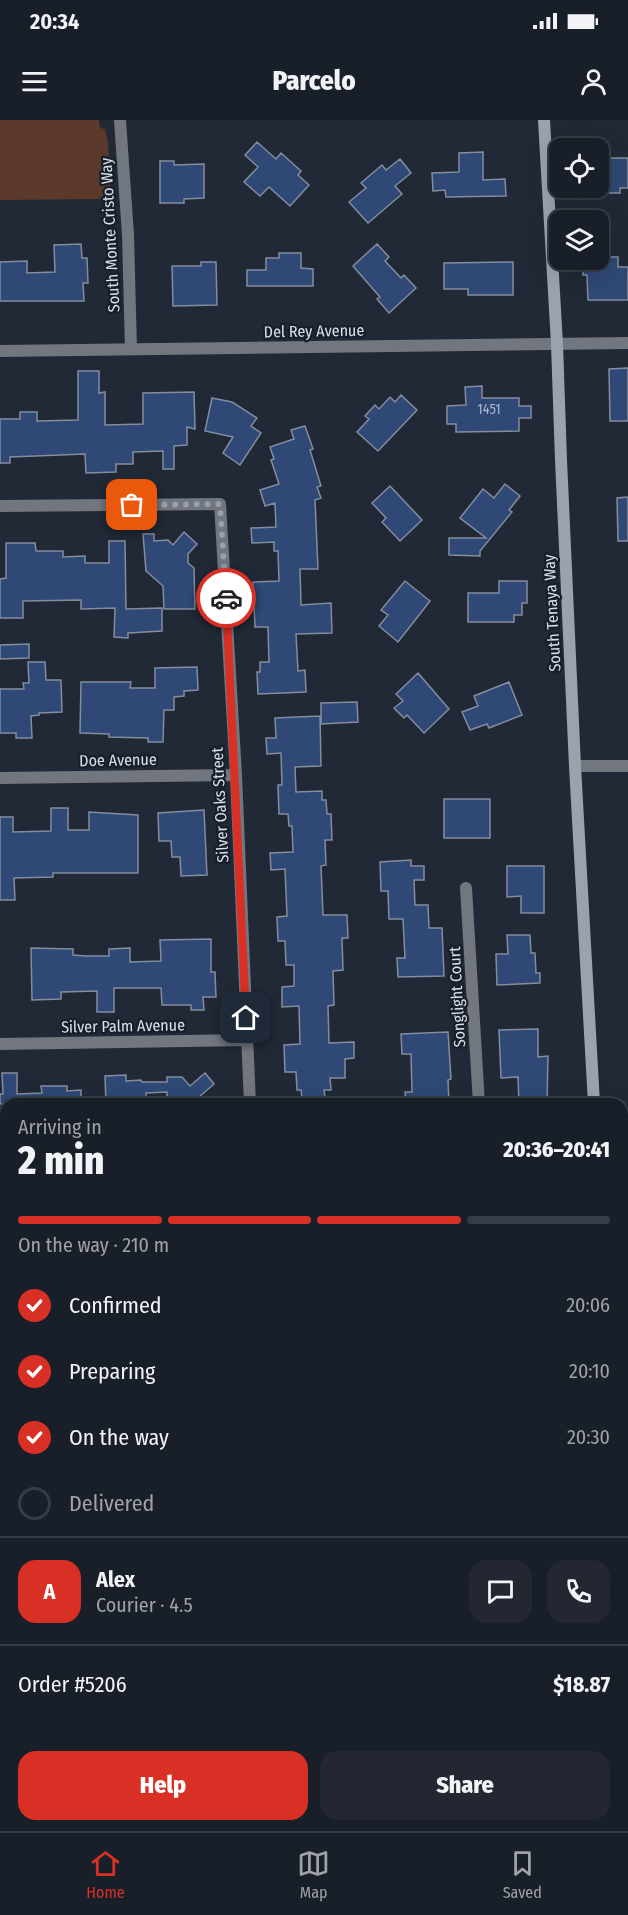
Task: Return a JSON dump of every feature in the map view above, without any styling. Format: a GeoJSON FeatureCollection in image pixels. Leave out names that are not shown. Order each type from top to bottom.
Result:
{"type":"FeatureCollection","features":[{"type":"Feature","properties":{"kind":"street","name":"South Monte Cristo Way"},"geometry":{"type":"LineString","coordinates":[[120,120],[128,235],[131,350]]}},
{"type":"Feature","properties":{"kind":"street","name":"South Tenaya Way"},"geometry":{"type":"LineString","coordinates":[[544,120],[557,344],[575,766],[594,1098]]}},
{"type":"Feature","properties":{"kind":"street","name":"Del Rey Avenue"},"geometry":{"type":"LineString","coordinates":[[0,351],[628,343]]}},
{"type":"Feature","properties":{"kind":"street","name":"Silver Oaks Street"},"geometry":{"type":"LineString","coordinates":[[0,506],[220,504],[236,775],[250,1098]]}},
{"type":"Feature","properties":{"kind":"street"},"geometry":{"type":"LineString","coordinates":[[575,766],[628,766]]}},
{"type":"Feature","properties":{"kind":"street","name":"Doe Avenue"},"geometry":{"type":"LineString","coordinates":[[0,778],[236,775]]}},
{"type":"Feature","properties":{"kind":"street","name":"Songlight Court"},"geometry":{"type":"LineString","coordinates":[[466,888],[479,1098]]}},
{"type":"Feature","properties":{"kind":"street","name":"Silver Palm Avenue"},"geometry":{"type":"LineString","coordinates":[[0,1044],[248,1040]]}},
{"type":"Feature","properties":{"kind":"shaded area"},"geometry":{"type":"Polygon","coordinates":[[[0,120],[99,120],[100,128],[105,129],[108,142],[111,196],[106,199],[0,200],[0,120]]]}},
{"type":"Feature","properties":{"kind":"building"},"geometry":{"type":"Polygon","coordinates":[[[257,142],[276,159],[281,153],[301,171],[298,175],[309,185],[290,206],[269,187],[260,196],[244,182],[258,167],[245,155],[257,142]]]}},
{"type":"Feature","properties":{"kind":"building"},"geometry":{"type":"Polygon","coordinates":[[[483,152],[483,180],[505,179],[506,196],[446,197],[445,190],[433,191],[432,173],[459,172],[459,153],[483,152]]]}},
{"type":"Feature","properties":{"kind":"building"},"geometry":{"type":"Polygon","coordinates":[[[609,158],[628,158],[628,188],[620,188],[620,193],[609,193],[609,158]]]}},
{"type":"Feature","properties":{"kind":"building"},"geometry":{"type":"Polygon","coordinates":[[[400,159],[411,173],[395,186],[402,194],[368,223],[349,202],[366,188],[361,183],[382,165],[386,170],[400,159]]]}},
{"type":"Feature","properties":{"kind":"building"},"geometry":{"type":"Polygon","coordinates":[[[160,161],[174,161],[174,165],[204,164],[204,198],[184,199],[184,203],[160,203],[160,161]]]}},
{"type":"Feature","properties":{"kind":"building"},"geometry":{"type":"Polygon","coordinates":[[[81,244],[82,258],[87,258],[88,283],[83,283],[84,301],[0,301],[0,262],[27,261],[27,273],[55,272],[54,245],[81,244]]]}},
{"type":"Feature","properties":{"kind":"building"},"geometry":{"type":"Polygon","coordinates":[[[377,244],[389,257],[385,261],[401,278],[404,275],[416,288],[389,313],[377,299],[380,297],[353,266],[377,244]]]}},
{"type":"Feature","properties":{"kind":"building"},"geometry":{"type":"Polygon","coordinates":[[[279,253],[301,253],[301,268],[313,269],[313,286],[247,286],[247,270],[266,270],[266,258],[279,258],[279,253]]]}},
{"type":"Feature","properties":{"kind":"building"},"geometry":{"type":"Polygon","coordinates":[[[609,257],[618,257],[618,267],[628,267],[628,300],[588,300],[587,275],[583,275],[583,270],[609,270],[609,257]]]}},
{"type":"Feature","properties":{"kind":"building"},"geometry":{"type":"Polygon","coordinates":[[[201,262],[216,262],[217,305],[173,306],[172,266],[201,266],[201,262]]]}},
{"type":"Feature","properties":{"kind":"building"},"geometry":{"type":"Polygon","coordinates":[[[513,262],[513,295],[468,295],[468,289],[444,289],[444,263],[513,262]]]}},
{"type":"Feature","properties":{"kind":"building"},"geometry":{"type":"Polygon","coordinates":[[[628,368],[628,421],[610,421],[609,369],[628,368]]]}},
{"type":"Feature","properties":{"kind":"building"},"geometry":{"type":"Polygon","coordinates":[[[78,371],[99,371],[99,393],[105,392],[105,425],[143,424],[143,393],[194,392],[195,429],[187,427],[187,445],[174,446],[174,469],[163,469],[163,451],[133,452],[133,464],[116,464],[116,472],[86,473],[85,454],[10,457],[10,463],[0,463],[0,419],[20,419],[20,412],[37,412],[37,421],[78,420],[78,371]]]}},
{"type":"Feature","properties":{"kind":"building"},"geometry":{"type":"Polygon","coordinates":[[[482,386],[482,398],[519,398],[519,406],[531,406],[531,418],[519,418],[519,431],[456,432],[456,424],[447,424],[447,406],[466,405],[465,387],[482,386]]]}},
{"type":"Feature","properties":{"kind":"building"},"geometry":{"type":"Polygon","coordinates":[[[401,395],[417,410],[378,451],[357,432],[369,419],[365,416],[375,405],[379,409],[390,397],[395,402],[401,395]]]}},
{"type":"Feature","properties":{"kind":"building"},"geometry":{"type":"Polygon","coordinates":[[[212,398],[232,402],[257,418],[251,426],[261,433],[240,465],[223,453],[233,437],[205,431],[212,398]]]}},
{"type":"Feature","properties":{"kind":"building"},"geometry":{"type":"Polygon","coordinates":[[[305,426],[313,449],[310,450],[321,486],[317,487],[321,498],[315,500],[318,569],[300,569],[301,605],[331,603],[332,633],[296,634],[298,671],[305,670],[306,692],[258,694],[257,672],[260,672],[260,662],[269,662],[268,627],[255,627],[253,582],[279,581],[278,551],[274,551],[274,542],[252,543],[251,528],[276,527],[275,503],[265,506],[260,490],[279,484],[271,460],[274,459],[270,447],[294,439],[291,430],[305,426]]]}},
{"type":"Feature","properties":{"kind":"building"},"geometry":{"type":"Polygon","coordinates":[[[505,484],[520,496],[509,510],[512,512],[480,551],[480,556],[449,555],[449,538],[486,538],[460,518],[483,489],[494,498],[505,484]]]}},
{"type":"Feature","properties":{"kind":"building"},"geometry":{"type":"Polygon","coordinates":[[[390,486],[422,520],[400,541],[382,522],[386,518],[372,503],[390,486]]]}},
{"type":"Feature","properties":{"kind":"building"},"geometry":{"type":"Polygon","coordinates":[[[628,497],[628,541],[618,541],[617,498],[628,497]]]}},
{"type":"Feature","properties":{"kind":"building"},"geometry":{"type":"Polygon","coordinates":[[[184,532],[197,544],[188,554],[188,563],[194,568],[195,609],[164,609],[163,586],[146,571],[143,534],[154,534],[154,541],[168,540],[173,545],[184,532]]]}},
{"type":"Feature","properties":{"kind":"building"},"geometry":{"type":"Polygon","coordinates":[[[109,541],[125,541],[126,609],[162,608],[162,631],[128,633],[128,638],[114,637],[115,608],[81,609],[81,600],[23,601],[23,618],[0,618],[0,579],[6,578],[6,543],[35,543],[36,551],[63,551],[63,557],[85,556],[85,563],[109,563],[109,541]]]}},
{"type":"Feature","properties":{"kind":"building"},"geometry":{"type":"Polygon","coordinates":[[[405,581],[430,601],[398,642],[379,626],[388,615],[381,610],[405,581]]]}},
{"type":"Feature","properties":{"kind":"building"},"geometry":{"type":"Polygon","coordinates":[[[499,581],[527,581],[527,603],[522,603],[522,615],[514,615],[514,622],[468,622],[468,593],[499,593],[499,581]]]}},
{"type":"Feature","properties":{"kind":"building"},"geometry":{"type":"Polygon","coordinates":[[[29,644],[29,658],[0,659],[0,645],[29,644]]]}},
{"type":"Feature","properties":{"kind":"building"},"geometry":{"type":"Polygon","coordinates":[[[28,662],[45,662],[46,680],[61,680],[62,712],[39,713],[39,715],[31,716],[32,738],[16,738],[16,733],[0,733],[0,689],[24,689],[23,683],[29,683],[28,662]]]}},
{"type":"Feature","properties":{"kind":"building"},"geometry":{"type":"Polygon","coordinates":[[[197,667],[198,690],[184,691],[184,696],[174,697],[174,710],[164,710],[163,742],[148,742],[148,738],[109,737],[109,734],[80,733],[81,682],[131,682],[130,688],[155,688],[155,668],[197,667]]]}},
{"type":"Feature","properties":{"kind":"building"},"geometry":{"type":"Polygon","coordinates":[[[418,673],[449,709],[424,733],[407,715],[404,718],[394,708],[403,701],[396,694],[418,673]]]}},
{"type":"Feature","properties":{"kind":"building"},"geometry":{"type":"Polygon","coordinates":[[[509,682],[522,715],[489,728],[487,724],[470,730],[462,712],[478,706],[474,696],[509,682]]]}},
{"type":"Feature","properties":{"kind":"building"},"geometry":{"type":"Polygon","coordinates":[[[357,702],[358,722],[321,724],[321,703],[357,702]]]}},
{"type":"Feature","properties":{"kind":"building"},"geometry":{"type":"Polygon","coordinates":[[[320,716],[321,766],[295,767],[296,792],[322,791],[322,800],[326,800],[327,814],[331,814],[332,840],[325,840],[326,865],[321,866],[323,915],[347,915],[348,938],[342,938],[343,970],[333,971],[334,1005],[328,1006],[329,1043],[354,1042],[354,1058],[345,1059],[345,1078],[330,1078],[331,1090],[324,1090],[325,1097],[302,1098],[301,1090],[297,1090],[296,1072],[285,1072],[284,1045],[300,1044],[299,1006],[282,1007],[282,987],[294,986],[294,965],[286,965],[285,941],[278,941],[277,917],[287,916],[285,869],[271,870],[270,853],[293,852],[292,826],[289,826],[288,814],[279,814],[278,785],[282,785],[281,753],[267,754],[266,738],[276,738],[275,718],[320,716]]]}},
{"type":"Feature","properties":{"kind":"building"},"geometry":{"type":"Polygon","coordinates":[[[444,799],[490,799],[490,838],[444,838],[444,799]]]}},
{"type":"Feature","properties":{"kind":"building"},"geometry":{"type":"Polygon","coordinates":[[[51,808],[68,808],[68,830],[89,830],[89,812],[138,815],[138,873],[53,873],[53,877],[14,878],[15,900],[0,900],[0,817],[13,817],[13,832],[51,831],[51,808]]]}},
{"type":"Feature","properties":{"kind":"building"},"geometry":{"type":"Polygon","coordinates":[[[204,810],[207,875],[181,876],[180,857],[172,857],[171,841],[159,841],[158,813],[204,810]]]}},
{"type":"Feature","properties":{"kind":"building"},"geometry":{"type":"Polygon","coordinates":[[[411,860],[411,866],[424,866],[424,880],[414,880],[415,905],[428,905],[429,928],[442,928],[444,976],[398,977],[397,958],[405,958],[403,919],[389,919],[388,891],[381,891],[380,862],[411,860]]]}},
{"type":"Feature","properties":{"kind":"building"},"geometry":{"type":"Polygon","coordinates":[[[507,866],[544,866],[544,913],[521,913],[521,896],[507,897],[507,866]]]}},
{"type":"Feature","properties":{"kind":"building"},"geometry":{"type":"Polygon","coordinates":[[[507,935],[530,935],[531,953],[535,953],[536,973],[540,973],[540,983],[497,985],[496,954],[508,954],[507,935]]]}},
{"type":"Feature","properties":{"kind":"building"},"geometry":{"type":"Polygon","coordinates":[[[211,939],[211,972],[215,972],[216,997],[203,997],[204,1010],[191,1010],[191,1005],[162,1005],[161,988],[114,988],[114,1012],[97,1012],[97,991],[61,992],[61,999],[32,1000],[31,948],[73,949],[73,955],[109,956],[109,949],[130,948],[130,962],[161,961],[160,940],[211,939]]]}},
{"type":"Feature","properties":{"kind":"building"},"geometry":{"type":"Polygon","coordinates":[[[538,1029],[538,1057],[548,1056],[547,1098],[519,1098],[518,1077],[501,1078],[499,1030],[538,1029]]]}},
{"type":"Feature","properties":{"kind":"building"},"geometry":{"type":"Polygon","coordinates":[[[448,1032],[451,1079],[448,1080],[449,1098],[406,1098],[405,1092],[412,1092],[411,1054],[402,1054],[401,1034],[448,1032]]]}},
{"type":"Feature","properties":{"kind":"building"},"geometry":{"type":"Polygon","coordinates":[[[2,1073],[17,1073],[17,1094],[42,1093],[41,1086],[67,1086],[67,1091],[81,1090],[81,1098],[0,1098],[0,1094],[3,1094],[2,1073]]]}},
{"type":"Feature","properties":{"kind":"building"},"geometry":{"type":"Polygon","coordinates":[[[205,1073],[214,1084],[198,1098],[167,1098],[167,1092],[146,1093],[146,1098],[106,1098],[105,1076],[126,1075],[126,1081],[141,1080],[142,1082],[167,1082],[167,1077],[182,1077],[190,1086],[205,1073]]]}},
{"type":"Feature","properties":{"kind":"way so far"},"geometry":{"type":"LineString","coordinates":[[132,505],[220,504],[226,598]]}},
{"type":"Feature","properties":{"kind":"route"},"geometry":{"type":"LineString","coordinates":[[226,598],[246,1018]]}}]}
